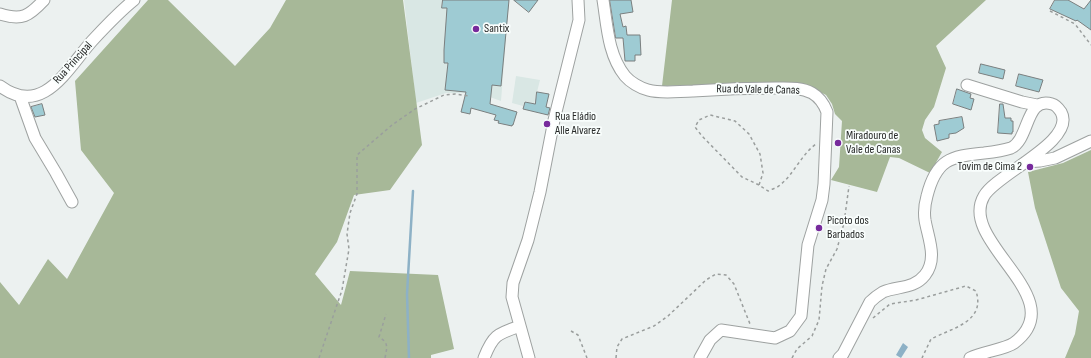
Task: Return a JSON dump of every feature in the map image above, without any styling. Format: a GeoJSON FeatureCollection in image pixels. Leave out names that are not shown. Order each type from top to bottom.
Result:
{"type":"FeatureCollection","features":[{"type":"Feature","properties":{"kind":"street"},"geometry":{"type":"LineString","coordinates":[[0,14],[9,17],[21,18],[33,12],[44,0]]}},
{"type":"Feature","properties":{"kind":"street","name":"Rua Principal"},"geometry":{"type":"LineString","coordinates":[[20,96],[35,96],[48,90],[63,77],[92,42],[134,0]]}},
{"type":"Feature","properties":{"kind":"street"},"geometry":{"type":"LineString","coordinates":[[529,358],[512,297],[513,283],[528,240],[540,192],[554,120],[579,20],[578,0]]}},
{"type":"Feature","properties":{"kind":"street","name":"Rua do Vale de Canas"},"geometry":{"type":"LineString","coordinates":[[603,0],[615,60],[625,76],[634,84],[648,90],[664,92],[752,88],[799,88],[818,98],[824,105],[827,112],[822,200],[808,245],[800,316],[790,331],[775,338],[721,330],[710,340],[700,358]]}},
{"type":"Feature","properties":{"kind":"street"},"geometry":{"type":"LineString","coordinates":[[967,84],[1022,102],[1037,105],[1046,103],[1053,104],[1061,111],[1063,116],[1063,124],[1057,137],[1046,147],[995,184],[984,196],[980,206],[980,218],[984,230],[1014,272],[1029,299],[1031,312],[1030,323],[1021,337],[1012,344],[970,358]]}},
{"type":"Feature","properties":{"kind":"street"},"geometry":{"type":"LineString","coordinates":[[0,86],[20,96],[35,138],[72,202]]}},
{"type":"Feature","properties":{"kind":"street"},"geometry":{"type":"LineString","coordinates":[[839,358],[870,302],[884,292],[910,286],[919,282],[926,273],[931,262],[932,247],[925,218],[926,198],[932,180],[941,166],[950,158],[1012,148],[1020,142],[1026,130],[1031,112],[1037,105]]}},
{"type":"Feature","properties":{"kind":"street"},"geometry":{"type":"LineString","coordinates":[[1026,162],[1055,158],[1091,141]]}},
{"type":"Feature","properties":{"kind":"street"},"geometry":{"type":"LineString","coordinates":[[484,358],[491,341],[500,333],[520,326]]}},
{"type":"Feature","properties":{"kind":"path"},"geometry":{"type":"LineString","coordinates":[[1050,11],[1075,24],[1091,45]]}},
{"type":"Feature","properties":{"kind":"path"},"geometry":{"type":"LineString","coordinates":[[319,358],[342,290],[349,249],[347,234],[350,213],[357,194],[357,155],[392,125],[415,109],[444,95],[456,94],[469,96]]}},
{"type":"Feature","properties":{"kind":"path"},"geometry":{"type":"LineString","coordinates":[[760,185],[763,173],[760,154],[749,134],[735,120],[710,114],[699,120],[696,127],[702,136],[742,177],[760,185],[768,191],[779,186],[793,171],[810,148],[826,136]]}},
{"type":"Feature","properties":{"kind":"path"},"geometry":{"type":"LineString","coordinates":[[792,358],[797,349],[812,336],[819,320],[826,269],[837,249],[844,223],[849,186]]}},
{"type":"Feature","properties":{"kind":"path"},"geometry":{"type":"LineString","coordinates":[[616,358],[617,347],[622,339],[654,326],[668,316],[706,280],[716,274],[726,275],[734,284],[754,334]]}},
{"type":"Feature","properties":{"kind":"path"},"geometry":{"type":"LineString","coordinates":[[871,319],[890,304],[916,300],[966,286],[976,291],[979,300],[976,312],[965,323],[931,339],[922,358]]}},
{"type":"Feature","properties":{"kind":"path"},"geometry":{"type":"LineString","coordinates":[[385,358],[387,348],[384,341],[379,337],[386,314]]}},
{"type":"Feature","properties":{"kind":"path"},"geometry":{"type":"LineString","coordinates":[[571,331],[578,335],[588,358]]}},
{"type":"Feature","properties":{"kind":"shaded area"},"geometry":{"type":"Polygon","coordinates":[[[404,0],[509,0],[501,101],[487,96],[469,93],[446,93],[416,103],[404,0]]]}},
{"type":"Feature","properties":{"kind":"shaded area"},"geometry":{"type":"Polygon","coordinates":[[[516,76],[540,80],[534,104],[525,101],[523,106],[512,103],[516,76]]]}},
{"type":"Feature","properties":{"kind":"green space"},"geometry":{"type":"Polygon","coordinates":[[[148,0],[168,0],[235,66],[270,28],[286,0],[403,0],[422,145],[390,190],[354,195],[337,242],[315,274],[341,305],[350,271],[438,275],[454,349],[431,355],[431,358],[0,358],[0,282],[19,305],[48,259],[67,279],[114,193],[81,150],[75,81],[148,0]]]}},
{"type":"Feature","properties":{"kind":"green space"},"geometry":{"type":"Polygon","coordinates":[[[672,0],[986,0],[936,46],[946,68],[934,107],[925,120],[922,130],[925,138],[942,152],[930,173],[899,158],[890,157],[877,192],[831,180],[839,167],[842,121],[835,114],[832,104],[826,95],[810,87],[753,84],[662,86],[672,0]]]}},
{"type":"Feature","properties":{"kind":"green space"},"geometry":{"type":"Polygon","coordinates":[[[1091,150],[1091,358],[1065,358],[1075,334],[1079,311],[1061,288],[1035,208],[1028,172],[1063,163],[1091,150]]]}},
{"type":"Feature","properties":{"kind":"water"},"geometry":{"type":"Polygon","coordinates":[[[903,343],[908,347],[901,358],[896,355],[903,343]]]}},
{"type":"Feature","properties":{"kind":"building","name":"Santix"},"geometry":{"type":"Polygon","coordinates":[[[443,0],[509,0],[501,86],[492,85],[490,104],[517,112],[512,126],[498,123],[499,121],[494,120],[496,115],[471,108],[470,114],[461,112],[466,92],[445,90],[448,63],[444,63],[447,8],[442,8],[443,0]]]}},
{"type":"Feature","properties":{"kind":"building"},"geometry":{"type":"Polygon","coordinates":[[[514,0],[538,0],[529,12],[514,0]]]}},
{"type":"Feature","properties":{"kind":"building"},"geometry":{"type":"Polygon","coordinates":[[[610,0],[631,0],[633,12],[620,14],[623,27],[626,26],[627,35],[640,35],[641,55],[635,55],[635,61],[625,61],[623,38],[616,38],[610,0]]]}},
{"type":"Feature","properties":{"kind":"building"},"geometry":{"type":"Polygon","coordinates":[[[1055,0],[1068,0],[1084,9],[1091,0],[1091,30],[1077,20],[1076,21],[1050,9],[1055,0]]]}},
{"type":"Feature","properties":{"kind":"building"},"geometry":{"type":"Polygon","coordinates":[[[981,64],[1005,70],[1003,79],[979,73],[981,64]]]}},
{"type":"Feature","properties":{"kind":"building"},"geometry":{"type":"Polygon","coordinates":[[[1019,74],[1043,80],[1039,92],[1016,86],[1019,74]]]}},
{"type":"Feature","properties":{"kind":"building"},"geometry":{"type":"Polygon","coordinates":[[[957,89],[971,94],[970,98],[974,99],[971,110],[953,104],[957,89]]]}},
{"type":"Feature","properties":{"kind":"building"},"geometry":{"type":"Polygon","coordinates":[[[537,92],[549,94],[546,107],[550,108],[548,115],[523,109],[525,102],[535,104],[537,92]]]}},
{"type":"Feature","properties":{"kind":"building"},"geometry":{"type":"Polygon","coordinates":[[[42,104],[45,115],[35,117],[31,107],[42,104]]]}},
{"type":"Feature","properties":{"kind":"building"},"geometry":{"type":"Polygon","coordinates":[[[1000,104],[1003,104],[1005,118],[1011,118],[1011,121],[1013,121],[1012,134],[998,133],[1000,104]]]}},
{"type":"Feature","properties":{"kind":"building"},"geometry":{"type":"Polygon","coordinates":[[[962,117],[964,128],[956,133],[949,134],[949,138],[937,141],[934,125],[939,124],[939,121],[962,117]]]}},
{"type":"Feature","properties":{"kind":"waterway"},"geometry":{"type":"LineString","coordinates":[[409,358],[407,294],[413,191]]}},
{"type":"Feature","properties":{"kind":"place","name":"Santix"},"geometry":{"type":"Point","coordinates":[476,29]}},
{"type":"Feature","properties":{"kind":"place","name":"Rua Eládio Alle Alvarez"},"geometry":{"type":"Point","coordinates":[547,124]}},
{"type":"Feature","properties":{"kind":"place","name":"Miradouro de Vale de Canas"},"geometry":{"type":"Point","coordinates":[838,143]}},
{"type":"Feature","properties":{"kind":"place","name":"Tovim de Cima 2"},"geometry":{"type":"Point","coordinates":[1030,167]}},
{"type":"Feature","properties":{"kind":"place","name":"Picoto dos Barbados"},"geometry":{"type":"Point","coordinates":[819,228]}}]}
